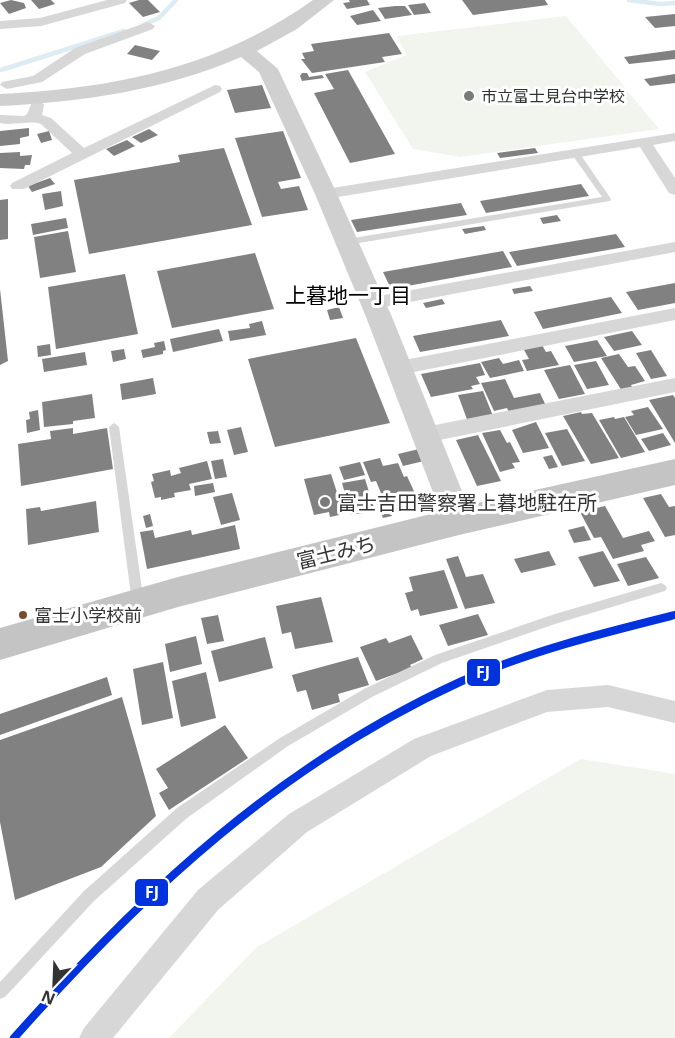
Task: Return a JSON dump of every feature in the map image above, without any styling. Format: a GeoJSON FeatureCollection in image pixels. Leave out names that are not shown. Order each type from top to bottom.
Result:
{"type":"FeatureCollection","features":[{"type":"Feature","properties":{"kind":"highway","name":"富士みち"},"geometry":{"type":"LineString","coordinates":[[0,644],[138,603],[459,521],[675,472]]}},
{"type":"Feature","properties":{"kind":"street"},"geometry":{"type":"LineString","coordinates":[[0,25],[41,22],[121,0]]}},
{"type":"Feature","properties":{"kind":"street"},"geometry":{"type":"LineString","coordinates":[[35,108],[194,69],[244,50],[309,13],[325,0]]}},
{"type":"Feature","properties":{"kind":"street"},"geometry":{"type":"LineString","coordinates":[[3,97],[37,79],[80,51],[148,26]]}},
{"type":"Feature","properties":{"kind":"street"},"geometry":{"type":"LineString","coordinates":[[244,50],[268,69],[326,194],[373,303],[459,521]]}},
{"type":"Feature","properties":{"kind":"street"},"geometry":{"type":"LineString","coordinates":[[18,186],[215,89]]}},
{"type":"Feature","properties":{"kind":"street"},"geometry":{"type":"LineString","coordinates":[[3,97],[35,108],[82,154]]}},
{"type":"Feature","properties":{"kind":"street"},"geometry":{"type":"LineString","coordinates":[[326,194],[675,137]]}},
{"type":"Feature","properties":{"kind":"street"},"geometry":{"type":"LineString","coordinates":[[644,142],[674,188]]}},
{"type":"Feature","properties":{"kind":"street"},"geometry":{"type":"LineString","coordinates":[[373,303],[675,247]]}},
{"type":"Feature","properties":{"kind":"street"},"geometry":{"type":"LineString","coordinates":[[399,368],[675,314]]}},
{"type":"Feature","properties":{"kind":"street"},"geometry":{"type":"LineString","coordinates":[[425,435],[675,385]]}},
{"type":"Feature","properties":{"kind":"street"},"geometry":{"type":"LineString","coordinates":[[93,1038],[208,900],[298,823],[423,747],[547,701],[608,696],[675,712]]}},
{"type":"Feature","properties":{"kind":"lane"},"geometry":{"type":"LineString","coordinates":[[347,242],[607,199],[574,153]]}},
{"type":"Feature","properties":{"kind":"lane"},"geometry":{"type":"LineString","coordinates":[[114,427],[138,603]]}},
{"type":"Feature","properties":{"kind":"lane"},"geometry":{"type":"LineString","coordinates":[[0,992],[89,896],[174,821],[284,742],[368,693],[439,659],[555,619],[661,588]]}},
{"type":"Feature","properties":{"kind":"shaded area"},"geometry":{"type":"Polygon","coordinates":[[[566,16],[659,129],[460,157],[413,149],[365,72],[406,55],[397,36],[566,16]]]}},
{"type":"Feature","properties":{"kind":"shaded area"},"geometry":{"type":"Polygon","coordinates":[[[581,759],[675,774],[675,1038],[169,1038],[257,947],[581,759]]]}},
{"type":"Feature","properties":{"kind":"building"},"geometry":{"type":"Polygon","coordinates":[[[11,0],[24,3],[26,8],[9,14],[0,3],[11,0]]]}},
{"type":"Feature","properties":{"kind":"building"},"geometry":{"type":"Polygon","coordinates":[[[31,0],[51,0],[55,4],[39,9],[31,0]]]}},
{"type":"Feature","properties":{"kind":"building"},"geometry":{"type":"Polygon","coordinates":[[[148,0],[160,12],[143,17],[129,3],[148,0]]]}},
{"type":"Feature","properties":{"kind":"building"},"geometry":{"type":"Polygon","coordinates":[[[349,0],[367,0],[370,5],[347,9],[343,3],[350,2],[349,0]]]}},
{"type":"Feature","properties":{"kind":"building"},"geometry":{"type":"Polygon","coordinates":[[[462,0],[545,0],[548,5],[473,15],[462,0]]]}},
{"type":"Feature","properties":{"kind":"building"},"geometry":{"type":"Polygon","coordinates":[[[425,3],[431,13],[414,15],[408,5],[425,3]]]}},
{"type":"Feature","properties":{"kind":"building"},"geometry":{"type":"Polygon","coordinates":[[[405,6],[412,15],[385,19],[378,8],[405,6]]]}},
{"type":"Feature","properties":{"kind":"building"},"geometry":{"type":"Polygon","coordinates":[[[373,10],[381,21],[357,25],[350,16],[373,10]]]}},
{"type":"Feature","properties":{"kind":"building"},"geometry":{"type":"Polygon","coordinates":[[[675,14],[675,26],[655,28],[645,17],[675,14]]]}},
{"type":"Feature","properties":{"kind":"building"},"geometry":{"type":"Polygon","coordinates":[[[389,33],[402,54],[382,57],[385,62],[312,73],[301,59],[305,59],[302,53],[314,51],[311,44],[389,33]]]}},
{"type":"Feature","properties":{"kind":"building"},"geometry":{"type":"Polygon","coordinates":[[[135,45],[160,51],[152,60],[127,54],[135,45]]]}},
{"type":"Feature","properties":{"kind":"building"},"geometry":{"type":"Polygon","coordinates":[[[675,50],[675,59],[629,64],[624,57],[675,50]]]}},
{"type":"Feature","properties":{"kind":"building"},"geometry":{"type":"Polygon","coordinates":[[[348,70],[395,154],[350,163],[314,93],[334,89],[325,74],[348,70]]]}},
{"type":"Feature","properties":{"kind":"building"},"geometry":{"type":"Polygon","coordinates":[[[302,73],[307,73],[309,77],[322,75],[324,78],[302,81],[300,76],[302,73]]]}},
{"type":"Feature","properties":{"kind":"building"},"geometry":{"type":"Polygon","coordinates":[[[675,74],[675,83],[650,86],[644,79],[675,74]]]}},
{"type":"Feature","properties":{"kind":"building"},"geometry":{"type":"Polygon","coordinates":[[[262,85],[271,108],[235,113],[227,90],[262,85]]]}},
{"type":"Feature","properties":{"kind":"building"},"geometry":{"type":"Polygon","coordinates":[[[29,128],[29,136],[20,138],[20,144],[0,146],[0,131],[29,128]]]}},
{"type":"Feature","properties":{"kind":"building"},"geometry":{"type":"Polygon","coordinates":[[[149,129],[158,135],[141,143],[132,137],[149,129]]]}},
{"type":"Feature","properties":{"kind":"building"},"geometry":{"type":"Polygon","coordinates":[[[49,131],[52,140],[41,143],[37,134],[49,131]]]}},
{"type":"Feature","properties":{"kind":"building"},"geometry":{"type":"Polygon","coordinates":[[[283,131],[301,178],[278,182],[281,189],[299,186],[308,210],[262,217],[235,138],[283,131]]]}},
{"type":"Feature","properties":{"kind":"building"},"geometry":{"type":"Polygon","coordinates":[[[127,140],[135,146],[114,156],[106,149],[127,140]]]}},
{"type":"Feature","properties":{"kind":"building"},"geometry":{"type":"Polygon","coordinates":[[[224,148],[252,225],[89,254],[74,180],[180,162],[178,155],[224,148]]]}},
{"type":"Feature","properties":{"kind":"building"},"geometry":{"type":"Polygon","coordinates":[[[535,148],[538,153],[500,158],[497,153],[535,148]]]}},
{"type":"Feature","properties":{"kind":"building"},"geometry":{"type":"Polygon","coordinates":[[[20,152],[20,156],[32,155],[30,165],[25,165],[24,169],[0,168],[0,153],[20,152]]]}},
{"type":"Feature","properties":{"kind":"building"},"geometry":{"type":"Polygon","coordinates":[[[50,178],[55,184],[32,192],[28,186],[50,178]]]}},
{"type":"Feature","properties":{"kind":"building"},"geometry":{"type":"Polygon","coordinates":[[[581,184],[589,196],[486,213],[480,201],[581,184]]]}},
{"type":"Feature","properties":{"kind":"building"},"geometry":{"type":"Polygon","coordinates":[[[61,191],[63,206],[45,210],[42,194],[61,191]]]}},
{"type":"Feature","properties":{"kind":"building"},"geometry":{"type":"Polygon","coordinates":[[[8,199],[8,239],[0,240],[0,200],[8,199]]]}},
{"type":"Feature","properties":{"kind":"building"},"geometry":{"type":"Polygon","coordinates":[[[461,203],[467,215],[357,232],[351,220],[461,203]]]}},
{"type":"Feature","properties":{"kind":"building"},"geometry":{"type":"Polygon","coordinates":[[[557,215],[561,221],[543,224],[540,218],[557,215]]]}},
{"type":"Feature","properties":{"kind":"building"},"geometry":{"type":"Polygon","coordinates":[[[66,218],[68,228],[33,235],[31,224],[66,218]]]}},
{"type":"Feature","properties":{"kind":"building"},"geometry":{"type":"Polygon","coordinates":[[[484,226],[486,230],[465,234],[462,229],[484,226]]]}},
{"type":"Feature","properties":{"kind":"building"},"geometry":{"type":"Polygon","coordinates":[[[68,231],[76,272],[40,278],[34,237],[68,231]]]}},
{"type":"Feature","properties":{"kind":"building"},"geometry":{"type":"Polygon","coordinates":[[[616,234],[625,247],[517,266],[509,252],[616,234]]]}},
{"type":"Feature","properties":{"kind":"building"},"geometry":{"type":"Polygon","coordinates":[[[503,251],[512,267],[391,289],[383,272],[503,251]]]}},
{"type":"Feature","properties":{"kind":"building"},"geometry":{"type":"Polygon","coordinates":[[[255,253],[274,309],[172,328],[157,271],[255,253]]]}},
{"type":"Feature","properties":{"kind":"building"},"geometry":{"type":"Polygon","coordinates":[[[125,274],[138,334],[56,349],[48,287],[125,274]]]}},
{"type":"Feature","properties":{"kind":"building"},"geometry":{"type":"Polygon","coordinates":[[[675,283],[675,303],[638,310],[626,292],[675,283]]]}},
{"type":"Feature","properties":{"kind":"building"},"geometry":{"type":"Polygon","coordinates":[[[530,286],[533,291],[514,294],[512,289],[530,286]]]}},
{"type":"Feature","properties":{"kind":"building"},"geometry":{"type":"Polygon","coordinates":[[[0,289],[8,361],[0,365],[0,289]]]}},
{"type":"Feature","properties":{"kind":"building"},"geometry":{"type":"Polygon","coordinates":[[[611,297],[622,313],[543,329],[534,312],[611,297]]]}},
{"type":"Feature","properties":{"kind":"building"},"geometry":{"type":"Polygon","coordinates":[[[442,299],[445,304],[426,308],[423,303],[442,299]]]}},
{"type":"Feature","properties":{"kind":"building"},"geometry":{"type":"Polygon","coordinates":[[[339,307],[343,318],[330,320],[327,310],[339,307]]]}},
{"type":"Feature","properties":{"kind":"building"},"geometry":{"type":"Polygon","coordinates":[[[501,320],[509,336],[420,352],[413,336],[501,320]]]}},
{"type":"Feature","properties":{"kind":"building"},"geometry":{"type":"Polygon","coordinates":[[[262,321],[266,335],[230,341],[228,331],[250,328],[249,324],[262,321]]]}},
{"type":"Feature","properties":{"kind":"building"},"geometry":{"type":"Polygon","coordinates":[[[219,329],[223,341],[173,352],[170,339],[219,329]]]}},
{"type":"Feature","properties":{"kind":"building"},"geometry":{"type":"Polygon","coordinates":[[[632,331],[642,345],[614,351],[604,337],[632,331]]]}},
{"type":"Feature","properties":{"kind":"building"},"geometry":{"type":"Polygon","coordinates":[[[356,338],[390,423],[275,447],[248,359],[356,338]]]}},
{"type":"Feature","properties":{"kind":"building"},"geometry":{"type":"Polygon","coordinates":[[[597,340],[607,356],[574,362],[565,346],[597,340]]]}},
{"type":"Feature","properties":{"kind":"building"},"geometry":{"type":"Polygon","coordinates":[[[164,341],[166,350],[163,354],[143,358],[141,350],[155,347],[154,343],[164,341]]]}},
{"type":"Feature","properties":{"kind":"building"},"geometry":{"type":"Polygon","coordinates":[[[50,344],[51,355],[38,357],[37,346],[50,344]]]}},
{"type":"Feature","properties":{"kind":"building"},"geometry":{"type":"Polygon","coordinates":[[[542,345],[546,352],[551,351],[559,365],[527,371],[522,360],[529,359],[523,348],[542,345]]]}},
{"type":"Feature","properties":{"kind":"building"},"geometry":{"type":"Polygon","coordinates":[[[124,349],[126,359],[113,362],[111,351],[124,349]]]}},
{"type":"Feature","properties":{"kind":"building"},"geometry":{"type":"Polygon","coordinates":[[[651,350],[667,376],[651,379],[636,353],[651,350]]]}},
{"type":"Feature","properties":{"kind":"building"},"geometry":{"type":"Polygon","coordinates":[[[85,352],[87,365],[44,372],[42,359],[85,352]]]}},
{"type":"Feature","properties":{"kind":"building"},"geometry":{"type":"Polygon","coordinates":[[[619,354],[628,367],[635,366],[645,381],[631,385],[633,389],[622,391],[601,358],[619,354]]]}},
{"type":"Feature","properties":{"kind":"building"},"geometry":{"type":"Polygon","coordinates":[[[499,358],[503,364],[519,360],[524,371],[490,378],[481,362],[499,358]]]}},
{"type":"Feature","properties":{"kind":"building"},"geometry":{"type":"Polygon","coordinates":[[[596,361],[609,385],[587,389],[574,365],[596,361]]]}},
{"type":"Feature","properties":{"kind":"building"},"geometry":{"type":"Polygon","coordinates":[[[480,363],[485,375],[476,377],[480,384],[471,386],[473,389],[431,397],[421,374],[480,363]]]}},
{"type":"Feature","properties":{"kind":"building"},"geometry":{"type":"Polygon","coordinates":[[[570,365],[585,394],[559,399],[544,370],[570,365]]]}},
{"type":"Feature","properties":{"kind":"building"},"geometry":{"type":"Polygon","coordinates":[[[153,378],[156,394],[122,400],[120,384],[153,378]]]}},
{"type":"Feature","properties":{"kind":"building"},"geometry":{"type":"Polygon","coordinates":[[[505,379],[514,398],[540,393],[547,408],[510,415],[507,408],[494,411],[481,383],[505,379]]]}},
{"type":"Feature","properties":{"kind":"building"},"geometry":{"type":"Polygon","coordinates":[[[483,391],[493,416],[468,422],[458,395],[483,391]]]}},
{"type":"Feature","properties":{"kind":"building"},"geometry":{"type":"Polygon","coordinates":[[[92,394],[95,418],[73,421],[73,424],[44,427],[42,402],[92,394]]]}},
{"type":"Feature","properties":{"kind":"building"},"geometry":{"type":"Polygon","coordinates":[[[673,395],[675,398],[675,443],[649,400],[673,395]]]}},
{"type":"Feature","properties":{"kind":"building"},"geometry":{"type":"Polygon","coordinates":[[[648,407],[663,429],[636,435],[625,417],[634,415],[631,411],[648,407]]]}},
{"type":"Feature","properties":{"kind":"building"},"geometry":{"type":"Polygon","coordinates":[[[38,410],[40,430],[27,433],[26,420],[30,419],[29,412],[38,410]]]}},
{"type":"Feature","properties":{"kind":"building"},"geometry":{"type":"Polygon","coordinates":[[[581,412],[582,414],[592,413],[619,458],[591,464],[563,416],[581,412]]]}},
{"type":"Feature","properties":{"kind":"building"},"geometry":{"type":"Polygon","coordinates":[[[614,417],[615,419],[624,417],[645,452],[621,458],[599,420],[614,417]]]}},
{"type":"Feature","properties":{"kind":"building"},"geometry":{"type":"Polygon","coordinates":[[[536,422],[549,448],[523,453],[512,430],[536,422]]]}},
{"type":"Feature","properties":{"kind":"building"},"geometry":{"type":"Polygon","coordinates":[[[241,427],[248,452],[234,455],[227,430],[241,427]]]}},
{"type":"Feature","properties":{"kind":"building"},"geometry":{"type":"Polygon","coordinates":[[[73,428],[73,434],[107,428],[113,469],[21,486],[18,444],[51,439],[50,431],[73,428]]]}},
{"type":"Feature","properties":{"kind":"building"},"geometry":{"type":"Polygon","coordinates":[[[567,429],[585,461],[562,466],[545,433],[567,429]]]}},
{"type":"Feature","properties":{"kind":"building"},"geometry":{"type":"Polygon","coordinates":[[[500,430],[507,443],[510,442],[520,462],[512,463],[515,468],[500,472],[482,433],[500,430]]]}},
{"type":"Feature","properties":{"kind":"building"},"geometry":{"type":"Polygon","coordinates":[[[218,431],[221,443],[210,444],[207,432],[218,431]]]}},
{"type":"Feature","properties":{"kind":"building"},"geometry":{"type":"Polygon","coordinates":[[[663,433],[671,445],[649,451],[641,439],[663,433]]]}},
{"type":"Feature","properties":{"kind":"building"},"geometry":{"type":"Polygon","coordinates":[[[478,435],[501,481],[477,486],[456,440],[478,435]]]}},
{"type":"Feature","properties":{"kind":"building"},"geometry":{"type":"Polygon","coordinates":[[[419,449],[424,461],[403,466],[398,454],[419,449]]]}},
{"type":"Feature","properties":{"kind":"building"},"geometry":{"type":"Polygon","coordinates":[[[552,455],[558,467],[549,469],[543,457],[552,455]]]}},
{"type":"Feature","properties":{"kind":"building"},"geometry":{"type":"Polygon","coordinates":[[[380,458],[383,466],[398,463],[418,500],[395,506],[391,496],[383,498],[376,481],[371,482],[363,462],[380,458]]]}},
{"type":"Feature","properties":{"kind":"building"},"geometry":{"type":"Polygon","coordinates":[[[223,459],[227,477],[215,479],[211,461],[223,459]]]}},
{"type":"Feature","properties":{"kind":"building"},"geometry":{"type":"Polygon","coordinates":[[[207,461],[212,479],[189,484],[191,490],[174,493],[175,497],[161,500],[161,497],[155,498],[151,482],[154,481],[152,474],[170,470],[171,476],[181,473],[179,468],[207,461]]]}},
{"type":"Feature","properties":{"kind":"building"},"geometry":{"type":"Polygon","coordinates":[[[360,462],[365,475],[344,480],[339,467],[360,462]]]}},
{"type":"Feature","properties":{"kind":"building"},"geometry":{"type":"Polygon","coordinates":[[[331,474],[344,514],[330,517],[329,512],[314,515],[304,479],[331,474]]]}},
{"type":"Feature","properties":{"kind":"building"},"geometry":{"type":"Polygon","coordinates":[[[365,479],[375,511],[351,515],[342,483],[365,479]]]}},
{"type":"Feature","properties":{"kind":"building"},"geometry":{"type":"Polygon","coordinates":[[[213,483],[215,492],[195,496],[194,486],[213,483]]]}},
{"type":"Feature","properties":{"kind":"building"},"geometry":{"type":"Polygon","coordinates":[[[232,493],[240,520],[221,525],[213,497],[232,493]]]}},
{"type":"Feature","properties":{"kind":"building"},"geometry":{"type":"Polygon","coordinates":[[[661,494],[669,507],[675,506],[675,535],[665,537],[643,498],[661,494]]]}},
{"type":"Feature","properties":{"kind":"building"},"geometry":{"type":"Polygon","coordinates":[[[385,499],[392,516],[383,518],[376,501],[385,499]]]}},
{"type":"Feature","properties":{"kind":"building"},"geometry":{"type":"Polygon","coordinates":[[[96,501],[99,532],[28,545],[26,509],[40,507],[41,511],[96,501]]]}},
{"type":"Feature","properties":{"kind":"building"},"geometry":{"type":"Polygon","coordinates":[[[605,506],[623,538],[649,531],[655,541],[641,545],[644,551],[613,559],[601,537],[594,538],[580,512],[605,506]]]}},
{"type":"Feature","properties":{"kind":"building"},"geometry":{"type":"Polygon","coordinates":[[[150,514],[153,526],[146,528],[143,516],[150,514]]]}},
{"type":"Feature","properties":{"kind":"building"},"geometry":{"type":"Polygon","coordinates":[[[235,525],[240,549],[147,569],[140,532],[153,530],[155,538],[191,530],[192,535],[235,525]]]}},
{"type":"Feature","properties":{"kind":"building"},"geometry":{"type":"Polygon","coordinates":[[[584,526],[591,540],[574,543],[568,530],[584,526]]]}},
{"type":"Feature","properties":{"kind":"building"},"geometry":{"type":"Polygon","coordinates":[[[549,551],[556,565],[521,573],[514,559],[549,551]]]}},
{"type":"Feature","properties":{"kind":"building"},"geometry":{"type":"Polygon","coordinates":[[[603,551],[620,581],[594,587],[578,557],[603,551]]]}},
{"type":"Feature","properties":{"kind":"building"},"geometry":{"type":"Polygon","coordinates":[[[458,556],[466,577],[483,574],[495,603],[465,609],[446,559],[458,556]]]}},
{"type":"Feature","properties":{"kind":"building"},"geometry":{"type":"Polygon","coordinates":[[[646,557],[659,578],[628,586],[617,564],[646,557]]]}},
{"type":"Feature","properties":{"kind":"building"},"geometry":{"type":"Polygon","coordinates":[[[444,570],[458,608],[420,616],[418,609],[411,611],[405,593],[413,591],[409,577],[444,570]]]}},
{"type":"Feature","properties":{"kind":"building"},"geometry":{"type":"Polygon","coordinates":[[[321,597],[333,642],[295,649],[291,632],[282,634],[276,606],[321,597]]]}},
{"type":"Feature","properties":{"kind":"building"},"geometry":{"type":"Polygon","coordinates":[[[478,614],[488,635],[448,646],[439,625],[478,614]]]}},
{"type":"Feature","properties":{"kind":"building"},"geometry":{"type":"Polygon","coordinates":[[[218,615],[224,641],[207,644],[201,618],[218,615]]]}},
{"type":"Feature","properties":{"kind":"building"},"geometry":{"type":"Polygon","coordinates":[[[411,635],[423,659],[410,665],[412,668],[376,681],[360,647],[386,638],[389,643],[411,635]]]}},
{"type":"Feature","properties":{"kind":"building"},"geometry":{"type":"Polygon","coordinates":[[[196,636],[202,664],[170,672],[165,644],[196,636]]]}},
{"type":"Feature","properties":{"kind":"building"},"geometry":{"type":"Polygon","coordinates":[[[265,637],[273,668],[219,682],[211,651],[265,637]]]}},
{"type":"Feature","properties":{"kind":"building"},"geometry":{"type":"Polygon","coordinates":[[[358,657],[369,685],[338,694],[340,702],[312,710],[306,690],[297,692],[292,675],[358,657]]]}},
{"type":"Feature","properties":{"kind":"building"},"geometry":{"type":"Polygon","coordinates":[[[163,662],[173,718],[142,725],[133,669],[163,662]]]}},
{"type":"Feature","properties":{"kind":"building"},"geometry":{"type":"Polygon","coordinates":[[[206,672],[216,718],[181,727],[172,681],[206,672]]]}},
{"type":"Feature","properties":{"kind":"building"},"geometry":{"type":"Polygon","coordinates":[[[107,677],[112,695],[0,735],[0,714],[107,677]]]}},
{"type":"Feature","properties":{"kind":"building"},"geometry":{"type":"Polygon","coordinates":[[[122,697],[156,816],[101,867],[15,900],[0,822],[0,740],[122,697]]]}},
{"type":"Feature","properties":{"kind":"building"},"geometry":{"type":"Polygon","coordinates":[[[225,725],[248,758],[169,810],[159,793],[168,788],[156,769],[225,725]]]}},
{"type":"Feature","properties":{"kind":"waterway"},"geometry":{"type":"LineString","coordinates":[[143,25],[159,18],[176,0]]}},
{"type":"Feature","properties":{"kind":"waterway"},"geometry":{"type":"LineString","coordinates":[[629,0],[660,4],[675,3]]}},
{"type":"Feature","properties":{"kind":"waterway"},"geometry":{"type":"LineString","coordinates":[[1,70],[124,31]]}},
{"type":"Feature","properties":{"kind":"transit line","name":"FJ"},"geometry":{"type":"LineString","coordinates":[[14,1038],[62,983],[164,881],[219,833],[275,789],[335,749],[397,713],[463,681],[568,644],[675,615]]}},
{"type":"Feature","properties":{"kind":"place","name":"市立富士見台中学校"},"geometry":{"type":"Point","coordinates":[469,96]}},
{"type":"Feature","properties":{"kind":"place","name":"富士吉田警察署上暮地駐在所"},"geometry":{"type":"Point","coordinates":[325,502]}},
{"type":"Feature","properties":{"kind":"place","name":"富士小学校前"},"geometry":{"type":"Point","coordinates":[23,615]}},
{"type":"Feature","properties":{"kind":"district","name":"上暮地一丁目"},"geometry":{"type":"Point","coordinates":[348,295]}}]}
